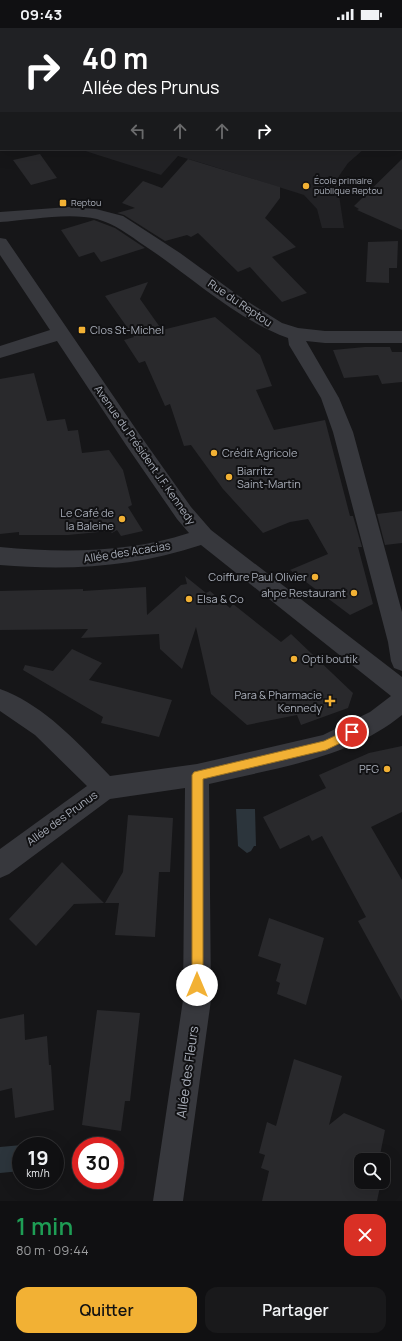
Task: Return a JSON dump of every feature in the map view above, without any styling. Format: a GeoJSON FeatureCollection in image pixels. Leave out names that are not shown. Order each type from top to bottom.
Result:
{"type":"FeatureCollection","features":[{"type":"Feature","properties":{"kind":"street","name":"Rue du Reptou"},"geometry":{"type":"LineString","coordinates":[[0,217],[69,212],[96,214],[117,220],[168,253],[266,322],[296,334],[325,337],[400,333]]}},
{"type":"Feature","properties":{"kind":"street","name":"Avenue du Président J.F. Kennedy"},"geometry":{"type":"LineString","coordinates":[[0,243],[133,440],[184,513],[204,536],[402,692]]}},
{"type":"Feature","properties":{"kind":"street"},"geometry":{"type":"LineString","coordinates":[[0,352],[62,333]]}},
{"type":"Feature","properties":{"kind":"street"},"geometry":{"type":"LineString","coordinates":[[296,334],[298,345],[330,398],[343,432],[399,642],[402,661]]}},
{"type":"Feature","properties":{"kind":"street","name":"Allée des Acacias"},"geometry":{"type":"LineString","coordinates":[[0,556],[74,560],[118,556],[177,544],[204,536]]}},
{"type":"Feature","properties":{"kind":"street"},"geometry":{"type":"LineString","coordinates":[[0,699],[21,710],[60,740],[105,788]]}},
{"type":"Feature","properties":{"kind":"street","name":"Allée des Prunus"},"geometry":{"type":"LineString","coordinates":[[0,865],[105,788],[198,775],[326,745],[378,720],[402,701]]}},
{"type":"Feature","properties":{"kind":"street","name":"Allée des Fleurs"},"geometry":{"type":"LineString","coordinates":[[168,1201],[197,1000],[198,775]]}},
{"type":"Feature","properties":{"kind":"shaded area","name":"École primaire publique Reptou"},"geometry":{"type":"Polygon","coordinates":[[[82,150],[363,150],[348,163],[339,176],[337,182],[344,228],[322,228],[317,209],[304,195],[178,156],[161,175],[82,150]]]}},
{"type":"Feature","properties":{"kind":"shaded area"},"geometry":{"type":"Polygon","coordinates":[[[236,809],[255,809],[256,846],[254,846],[251,851],[247,853],[238,846],[236,809]]]}},
{"type":"Feature","properties":{"kind":"shaded area"},"geometry":{"type":"Polygon","coordinates":[[[12,1146],[12,1172],[0,1173],[0,1147],[12,1146]]]}},
{"type":"Feature","properties":{"kind":"building"},"geometry":{"type":"Polygon","coordinates":[[[40,154],[57,178],[31,185],[13,160],[40,154]]]}},
{"type":"Feature","properties":{"kind":"building"},"geometry":{"type":"Polygon","coordinates":[[[188,159],[280,187],[280,198],[265,218],[296,247],[272,257],[307,293],[282,302],[250,267],[238,272],[198,233],[191,237],[187,235],[165,241],[124,215],[117,213],[135,208],[122,203],[143,181],[162,188],[188,159]]]}},
{"type":"Feature","properties":{"kind":"building"},"geometry":{"type":"Polygon","coordinates":[[[402,159],[402,230],[357,210],[359,209],[354,206],[402,159]]]}},
{"type":"Feature","properties":{"kind":"building"},"geometry":{"type":"Polygon","coordinates":[[[94,220],[115,228],[145,248],[101,262],[94,252],[79,257],[61,230],[94,220]]]}},
{"type":"Feature","properties":{"kind":"building"},"geometry":{"type":"Polygon","coordinates":[[[398,241],[397,268],[389,268],[389,283],[366,282],[368,242],[398,241]]]}},
{"type":"Feature","properties":{"kind":"building"},"geometry":{"type":"Polygon","coordinates":[[[148,282],[140,299],[162,330],[215,317],[260,355],[272,386],[256,390],[274,430],[325,420],[350,516],[353,516],[362,547],[358,547],[373,604],[350,615],[290,570],[328,554],[308,519],[290,522],[263,533],[223,489],[191,445],[184,446],[170,404],[165,406],[145,361],[139,363],[124,340],[134,337],[105,296],[148,282]]]}},
{"type":"Feature","properties":{"kind":"building"},"geometry":{"type":"Polygon","coordinates":[[[365,347],[390,347],[392,352],[402,352],[402,382],[382,384],[378,375],[344,378],[333,350],[365,347]]]}},
{"type":"Feature","properties":{"kind":"building"},"geometry":{"type":"Polygon","coordinates":[[[34,373],[47,421],[65,419],[68,431],[78,430],[82,453],[109,450],[123,470],[132,505],[128,507],[143,531],[121,536],[117,530],[112,533],[110,531],[68,535],[19,535],[19,532],[0,534],[0,379],[34,373]]]}},
{"type":"Feature","properties":{"kind":"building"},"geometry":{"type":"Polygon","coordinates":[[[402,511],[402,543],[385,545],[377,514],[402,511]]]}},
{"type":"Feature","properties":{"kind":"building"},"geometry":{"type":"Polygon","coordinates":[[[185,576],[206,593],[210,591],[230,608],[233,604],[281,642],[291,634],[353,693],[348,708],[301,725],[297,715],[247,725],[211,694],[196,627],[182,669],[160,649],[159,634],[81,638],[88,629],[0,630],[0,591],[83,589],[83,591],[146,587],[147,615],[181,585],[187,584],[185,576]]]}},
{"type":"Feature","properties":{"kind":"building"},"geometry":{"type":"Polygon","coordinates":[[[72,649],[102,663],[89,680],[172,700],[159,737],[101,723],[103,717],[23,670],[25,665],[53,671],[72,649]]]}},
{"type":"Feature","properties":{"kind":"building"},"geometry":{"type":"Polygon","coordinates":[[[402,746],[402,812],[371,827],[402,880],[402,1001],[358,921],[366,917],[322,836],[312,841],[309,835],[280,849],[263,817],[326,788],[319,775],[369,753],[402,746]]]}},
{"type":"Feature","properties":{"kind":"building"},"geometry":{"type":"Polygon","coordinates":[[[128,815],[173,818],[170,872],[159,872],[155,937],[115,935],[119,903],[105,903],[123,872],[128,815]]]}},
{"type":"Feature","properties":{"kind":"building"},"geometry":{"type":"Polygon","coordinates":[[[62,862],[104,903],[74,904],[36,946],[9,919],[62,862]]]}},
{"type":"Feature","properties":{"kind":"building"},"geometry":{"type":"Polygon","coordinates":[[[269,918],[324,938],[306,1005],[277,994],[280,983],[276,981],[281,964],[258,956],[269,918]]]}},
{"type":"Feature","properties":{"kind":"building"},"geometry":{"type":"Polygon","coordinates":[[[97,1010],[140,1013],[130,1101],[125,1101],[121,1131],[82,1125],[97,1010]]]}},
{"type":"Feature","properties":{"kind":"building"},"geometry":{"type":"Polygon","coordinates":[[[24,1014],[25,1040],[47,1036],[49,1065],[51,1065],[54,1110],[15,1118],[12,1088],[0,1091],[0,1019],[24,1014]]]}},
{"type":"Feature","properties":{"kind":"building"},"geometry":{"type":"Polygon","coordinates":[[[294,1059],[342,1076],[329,1125],[344,1113],[385,1130],[380,1153],[354,1153],[354,1189],[380,1189],[377,1201],[262,1201],[269,1171],[261,1168],[265,1155],[259,1153],[267,1122],[276,1126],[294,1059]]]}},
{"type":"Feature","properties":{"kind":"place","name":"École primaire publique Reptou"},"geometry":{"type":"Point","coordinates":[306,186]}},
{"type":"Feature","properties":{"kind":"place","name":"Reptou"},"geometry":{"type":"Point","coordinates":[63,203]}},
{"type":"Feature","properties":{"kind":"place","name":"Clos St-Michel"},"geometry":{"type":"Point","coordinates":[82,330]}},
{"type":"Feature","properties":{"kind":"place","name":"Crédit Agricole"},"geometry":{"type":"Point","coordinates":[214,453]}},
{"type":"Feature","properties":{"kind":"place","name":"Biarritz Saint-Martin"},"geometry":{"type":"Point","coordinates":[229,477]}},
{"type":"Feature","properties":{"kind":"place","name":"Le Café de la Baleine"},"geometry":{"type":"Point","coordinates":[122,519]}},
{"type":"Feature","properties":{"kind":"place","name":"Coiffure Paul Olivier"},"geometry":{"type":"Point","coordinates":[315,577]}},
{"type":"Feature","properties":{"kind":"place","name":"ahpe Restaurant"},"geometry":{"type":"Point","coordinates":[354,593]}},
{"type":"Feature","properties":{"kind":"place","name":"Elsa & Co"},"geometry":{"type":"Point","coordinates":[189,599]}},
{"type":"Feature","properties":{"kind":"place","name":"Opti boutik"},"geometry":{"type":"Point","coordinates":[294,659]}},
{"type":"Feature","properties":{"kind":"place","name":"Para & Pharmacie Kennedy"},"geometry":{"type":"Point","coordinates":[330,701]}},
{"type":"Feature","properties":{"kind":"place","name":"PFG"},"geometry":{"type":"Point","coordinates":[387,769]}},
{"type":"Feature","properties":{"kind":"route"},"geometry":{"type":"LineString","coordinates":[[197,985],[198,775],[326,745],[352,732]]}}]}
